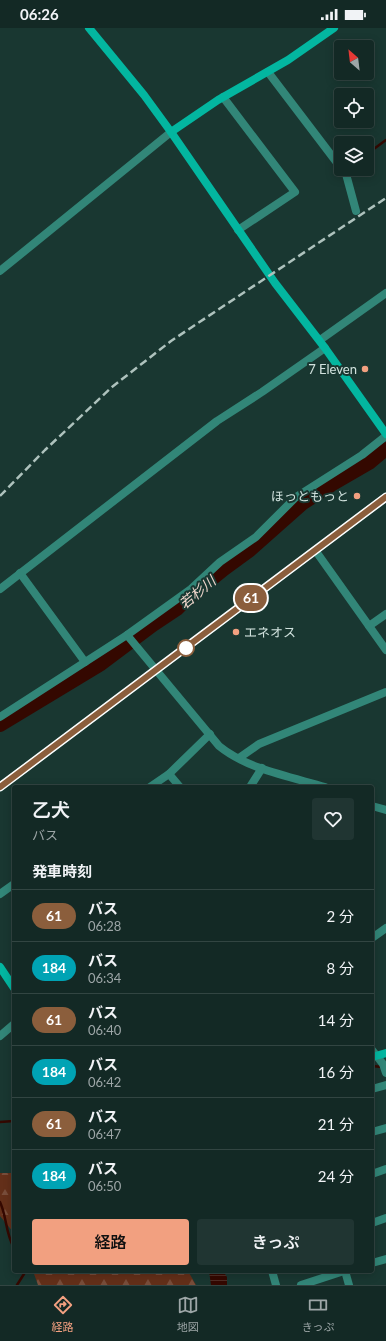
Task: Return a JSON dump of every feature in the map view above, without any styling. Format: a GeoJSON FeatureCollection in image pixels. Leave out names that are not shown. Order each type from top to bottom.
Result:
{"type":"FeatureCollection","features":[{"type":"Feature","properties":{"kind":"street"},"geometry":{"type":"LineString","coordinates":[[0,717],[127,635],[190,589],[220,562],[256,538],[296,497],[362,455],[386,435],[320,340],[275,283],[144,95],[89,28]]}},
{"type":"Feature","properties":{"kind":"street"},"geometry":{"type":"LineString","coordinates":[[0,271],[171,132],[223,97],[288,60],[334,28]]}},
{"type":"Feature","properties":{"kind":"street"},"geometry":{"type":"LineString","coordinates":[[268,72],[334,158]]}},
{"type":"Feature","properties":{"kind":"street"},"geometry":{"type":"LineString","coordinates":[[223,97],[295,192],[238,230]]}},
{"type":"Feature","properties":{"kind":"street"},"geometry":{"type":"LineString","coordinates":[[347,176],[356,211]]}},
{"type":"Feature","properties":{"kind":"street"},"geometry":{"type":"LineString","coordinates":[[320,340],[386,293]]}},
{"type":"Feature","properties":{"kind":"street"},"geometry":{"type":"LineString","coordinates":[[0,589],[217,421],[325,348]]}},
{"type":"Feature","properties":{"kind":"street"},"geometry":{"type":"LineString","coordinates":[[0,787],[386,497]]}},
{"type":"Feature","properties":{"kind":"street"},"geometry":{"type":"LineString","coordinates":[[315,550],[386,650]]}},
{"type":"Feature","properties":{"kind":"street"},"geometry":{"type":"LineString","coordinates":[[20,573],[85,662]]}},
{"type":"Feature","properties":{"kind":"street"},"geometry":{"type":"LineString","coordinates":[[369,626],[386,614]]}},
{"type":"Feature","properties":{"kind":"street"},"geometry":{"type":"LineString","coordinates":[[127,635],[220,746],[229,754],[262,768],[318,785]]}},
{"type":"Feature","properties":{"kind":"street"},"geometry":{"type":"LineString","coordinates":[[239,758],[259,744],[386,692]]}},
{"type":"Feature","properties":{"kind":"street"},"geometry":{"type":"LineString","coordinates":[[153,785],[169,774],[210,734]]}},
{"type":"Feature","properties":{"kind":"street"},"geometry":{"type":"LineString","coordinates":[[251,785],[262,768]]}},
{"type":"Feature","properties":{"kind":"street"},"geometry":{"type":"LineString","coordinates":[[169,774],[178,785]]}},
{"type":"Feature","properties":{"kind":"street"},"geometry":{"type":"LineString","coordinates":[[374,807],[386,810]]}},
{"type":"Feature","properties":{"kind":"street"},"geometry":{"type":"LineString","coordinates":[[0,894],[12,888]]}},
{"type":"Feature","properties":{"kind":"street"},"geometry":{"type":"LineString","coordinates":[[374,937],[386,928]]}},
{"type":"Feature","properties":{"kind":"street"},"geometry":{"type":"LineString","coordinates":[[0,967],[12,985]]}},
{"type":"Feature","properties":{"kind":"street"},"geometry":{"type":"LineString","coordinates":[[0,1036],[12,1026]]}},
{"type":"Feature","properties":{"kind":"street"},"geometry":{"type":"LineString","coordinates":[[385,1069],[374,1055],[386,1053]]}},
{"type":"Feature","properties":{"kind":"street"},"geometry":{"type":"LineString","coordinates":[[374,1088],[386,1085]]}},
{"type":"Feature","properties":{"kind":"street"},"geometry":{"type":"LineString","coordinates":[[374,1131],[386,1128]]}},
{"type":"Feature","properties":{"kind":"street"},"geometry":{"type":"LineString","coordinates":[[374,1173],[386,1169]]}},
{"type":"Feature","properties":{"kind":"street"},"geometry":{"type":"LineString","coordinates":[[374,1221],[386,1218]]}},
{"type":"Feature","properties":{"kind":"street"},"geometry":{"type":"LineString","coordinates":[[374,1262],[386,1259]]}},
{"type":"Feature","properties":{"kind":"street"},"geometry":{"type":"LineString","coordinates":[[273,1273],[276,1285]]}},
{"type":"Feature","properties":{"kind":"street"},"geometry":{"type":"LineString","coordinates":[[301,1285],[338,1273]]}},
{"type":"Feature","properties":{"kind":"street"},"geometry":{"type":"LineString","coordinates":[[345,1273],[349,1285]]}},
{"type":"Feature","properties":{"kind":"green space"},"geometry":{"type":"Polygon","coordinates":[[[0,1173],[12,1173],[12,1231],[0,1216],[0,1173]]]}},
{"type":"Feature","properties":{"kind":"green space"},"geometry":{"type":"Polygon","coordinates":[[[34,1273],[189,1273],[196,1285],[38,1285],[34,1273]]]}},
{"type":"Feature","properties":{"kind":"shaded area"},"geometry":{"type":"Polygon","coordinates":[[[209,1273],[224,1273],[227,1277],[227,1285],[211,1285],[209,1273]]]}},
{"type":"Feature","properties":{"kind":"waterway"},"geometry":{"type":"LineString","coordinates":[[374,149],[386,140]]}},
{"type":"Feature","properties":{"kind":"waterway","name":"若杉川"},"geometry":{"type":"LineString","coordinates":[[0,725],[101,664],[177,609],[224,569],[250,550],[303,503],[369,463],[386,449]]}},
{"type":"Feature","properties":{"kind":"waterway"},"geometry":{"type":"LineString","coordinates":[[374,1066],[382,1067]]}},
{"type":"Feature","properties":{"kind":"waterway"},"geometry":{"type":"LineString","coordinates":[[0,1122],[12,1121]]}},
{"type":"Feature","properties":{"kind":"waterway"},"geometry":{"type":"LineString","coordinates":[[0,1202],[12,1244]]}},
{"type":"Feature","properties":{"kind":"waterway"},"geometry":{"type":"LineString","coordinates":[[17,1285],[24,1273]]}},
{"type":"Feature","properties":{"kind":"railway"},"geometry":{"type":"LineString","coordinates":[[0,496],[45,450],[112,387],[171,341],[386,198]]}},
{"type":"Feature","properties":{"kind":"bus line","name":"61"},"geometry":{"type":"LineString","coordinates":[[0,787],[386,497]]}},
{"type":"Feature","properties":{"kind":"place","name":"7 Eleven"},"geometry":{"type":"Point","coordinates":[365,369]}},
{"type":"Feature","properties":{"kind":"place","name":"ほっともっと"},"geometry":{"type":"Point","coordinates":[357,496]}},
{"type":"Feature","properties":{"kind":"place","name":"エネオス"},"geometry":{"type":"Point","coordinates":[236,632]}}]}
